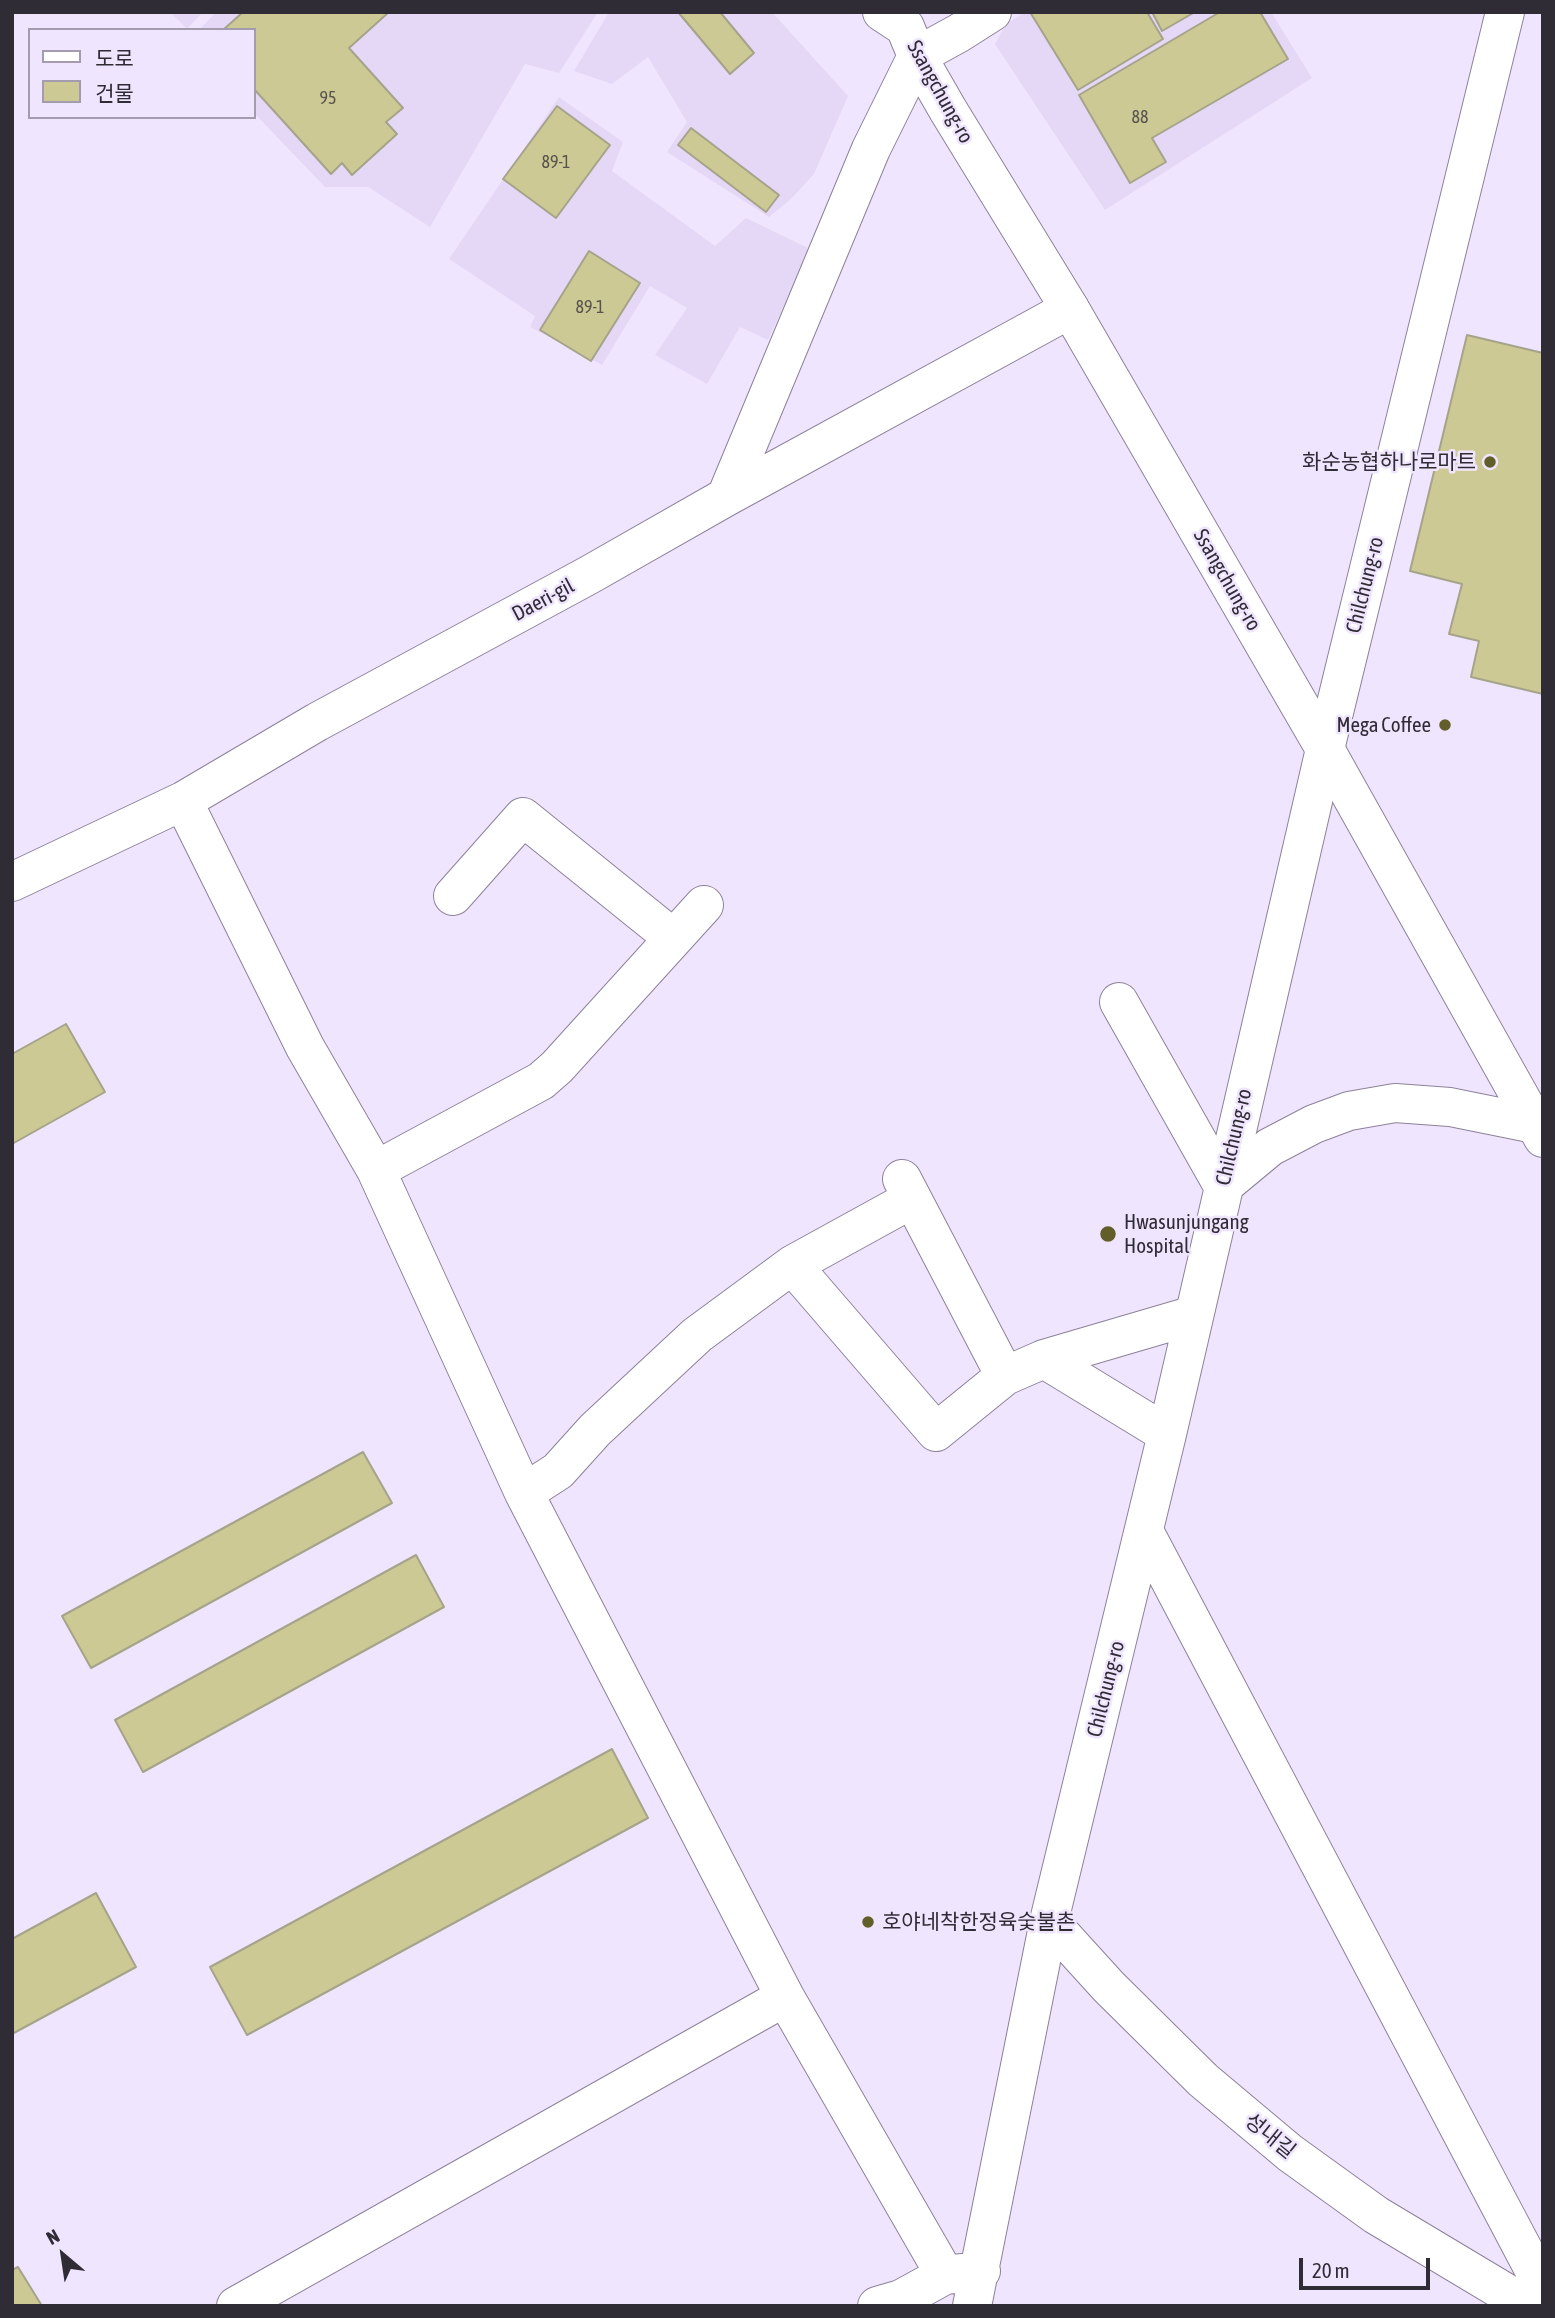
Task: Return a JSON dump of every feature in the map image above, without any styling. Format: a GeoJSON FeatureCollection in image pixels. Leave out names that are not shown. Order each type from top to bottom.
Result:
{"type":"FeatureCollection","features":[{"type":"Feature","properties":{"kind":"street"},"geometry":{"type":"LineString","coordinates":[[726,497],[871,149],[903,27],[959,33],[992,12]]}},
{"type":"Feature","properties":{"kind":"street","name":"Chilchung-ro"},"geometry":{"type":"LineString","coordinates":[[966,2284],[1049,1921],[1167,1434],[1325,749],[1504,12]]}},
{"type":"Feature","properties":{"kind":"street","name":"Ssangchung-ro"},"geometry":{"type":"LineString","coordinates":[[903,27],[1325,749],[1540,1127]]}},
{"type":"Feature","properties":{"kind":"street","name":"Daeri-gil"},"geometry":{"type":"LineString","coordinates":[[12,882],[183,801],[317,722],[1070,309]]}},
{"type":"Feature","properties":{"kind":"street"},"geometry":{"type":"LineString","coordinates":[[183,801],[305,1047],[376,1170],[524,1493],[785,1997],[966,2284],[877,2306]]}},
{"type":"Feature","properties":{"kind":"street"},"geometry":{"type":"LineString","coordinates":[[453,897],[523,817],[673,938]]}},
{"type":"Feature","properties":{"kind":"street"},"geometry":{"type":"LineString","coordinates":[[376,1170],[541,1082],[704,905]]}},
{"type":"Feature","properties":{"kind":"street"},"geometry":{"type":"LineString","coordinates":[[1119,1002],[1223,1186],[1270,1147],[1314,1124],[1349,1111],[1395,1103],[1450,1107],[1540,1127]]}},
{"type":"Feature","properties":{"kind":"street"},"geometry":{"type":"LineString","coordinates":[[524,1493],[558,1471],[594,1430],[696,1335],[792,1265],[907,1189],[1005,1376]]}},
{"type":"Feature","properties":{"kind":"street"},"geometry":{"type":"LineString","coordinates":[[792,1265],[936,1432],[1005,1376],[1044,1359],[1194,1315]]}},
{"type":"Feature","properties":{"kind":"street"},"geometry":{"type":"LineString","coordinates":[[1044,1359],[1167,1434]]}},
{"type":"Feature","properties":{"kind":"street"},"geometry":{"type":"LineString","coordinates":[[1144,1531],[1543,2287]]}},
{"type":"Feature","properties":{"kind":"street","name":"성내길"},"geometry":{"type":"LineString","coordinates":[[1049,1921],[1109,1987],[1203,2080],[1290,2153],[1376,2216],[1528,2306]]}},
{"type":"Feature","properties":{"kind":"street"},"geometry":{"type":"LineString","coordinates":[[236,2306],[785,1997]]}},
{"type":"Feature","properties":{"kind":"shaded area"},"geometry":{"type":"Polygon","coordinates":[[[170,12],[203,12],[188,28],[170,12]]]}},
{"type":"Feature","properties":{"kind":"shaded area"},"geometry":{"type":"Polygon","coordinates":[[[216,12],[598,12],[559,73],[525,64],[430,227],[368,187],[325,187],[256,115],[256,28],[201,28],[216,12]]]}},
{"type":"Feature","properties":{"kind":"shaded area"},"geometry":{"type":"Polygon","coordinates":[[[609,12],[772,12],[848,96],[814,174],[790,200],[769,217],[667,152],[687,122],[648,57],[612,84],[574,71],[609,12]]]}},
{"type":"Feature","properties":{"kind":"shaded area"},"geometry":{"type":"Polygon","coordinates":[[[1025,12],[1271,12],[1312,78],[1105,210],[995,44],[1006,24],[1025,12]]]}},
{"type":"Feature","properties":{"kind":"shaded area"},"geometry":{"type":"Polygon","coordinates":[[[559,97],[623,142],[612,171],[715,246],[746,218],[810,249],[768,340],[740,327],[707,384],[655,355],[687,308],[650,286],[602,365],[530,327],[535,316],[449,259],[559,97]]]}},
{"type":"Feature","properties":{"kind":"building"},"geometry":{"type":"Polygon","coordinates":[[[243,12],[389,12],[349,48],[403,108],[386,122],[397,134],[352,175],[342,163],[331,174],[256,91],[256,28],[225,28],[243,12]]]}},
{"type":"Feature","properties":{"kind":"building"},"geometry":{"type":"Polygon","coordinates":[[[678,12],[720,12],[754,53],[730,74],[678,12]]]}},
{"type":"Feature","properties":{"kind":"building"},"geometry":{"type":"Polygon","coordinates":[[[1030,12],[1147,12],[1163,39],[1078,90],[1030,12]]]}},
{"type":"Feature","properties":{"kind":"building"},"geometry":{"type":"Polygon","coordinates":[[[1152,12],[1195,12],[1162,31],[1152,12]]]}},
{"type":"Feature","properties":{"kind":"building"},"geometry":{"type":"Polygon","coordinates":[[[1220,12],[1260,12],[1288,59],[1152,138],[1166,162],[1130,183],[1079,95],[1220,12]]]}},
{"type":"Feature","properties":{"kind":"building"},"geometry":{"type":"Polygon","coordinates":[[[557,106],[610,145],[556,218],[503,179],[557,106]]]}},
{"type":"Feature","properties":{"kind":"building"},"geometry":{"type":"Polygon","coordinates":[[[691,128],[779,195],[766,212],[678,145],[691,128]]]}},
{"type":"Feature","properties":{"kind":"building"},"geometry":{"type":"Polygon","coordinates":[[[589,251],[640,283],[591,361],[540,330],[589,251]]]}},
{"type":"Feature","properties":{"kind":"building","name":"화순농협하나로마트"},"geometry":{"type":"Polygon","coordinates":[[[1467,335],[1543,353],[1543,694],[1471,677],[1479,641],[1449,634],[1462,584],[1410,571],[1467,335]]]}},
{"type":"Feature","properties":{"kind":"building"},"geometry":{"type":"Polygon","coordinates":[[[66,1024],[105,1092],[12,1144],[12,1054],[66,1024]]]}},
{"type":"Feature","properties":{"kind":"building"},"geometry":{"type":"Polygon","coordinates":[[[363,1452],[392,1503],[91,1668],[62,1616],[363,1452]]]}},
{"type":"Feature","properties":{"kind":"building"},"geometry":{"type":"Polygon","coordinates":[[[416,1555],[444,1607],[143,1772],[115,1720],[416,1555]]]}},
{"type":"Feature","properties":{"kind":"building"},"geometry":{"type":"Polygon","coordinates":[[[612,1749],[648,1818],[247,2035],[210,1967],[612,1749]]]}},
{"type":"Feature","properties":{"kind":"building"},"geometry":{"type":"Polygon","coordinates":[[[96,1893],[136,1967],[12,2034],[12,1939],[96,1893]]]}},
{"type":"Feature","properties":{"kind":"building"},"geometry":{"type":"Polygon","coordinates":[[[18,2267],[42,2306],[12,2306],[12,2270],[18,2267]]]}},
{"type":"Feature","properties":{"kind":"place","name":"화순농협하나로마트"},"geometry":{"type":"Point","coordinates":[1490,462]}},
{"type":"Feature","properties":{"kind":"place","name":"Mega Coffee"},"geometry":{"type":"Point","coordinates":[1445,725]}},
{"type":"Feature","properties":{"kind":"place","name":"Hwasunjungang Hospital"},"geometry":{"type":"Point","coordinates":[1108,1234]}},
{"type":"Feature","properties":{"kind":"place","name":"호야네착한정육숯불촌"},"geometry":{"type":"Point","coordinates":[868,1922]}}]}
